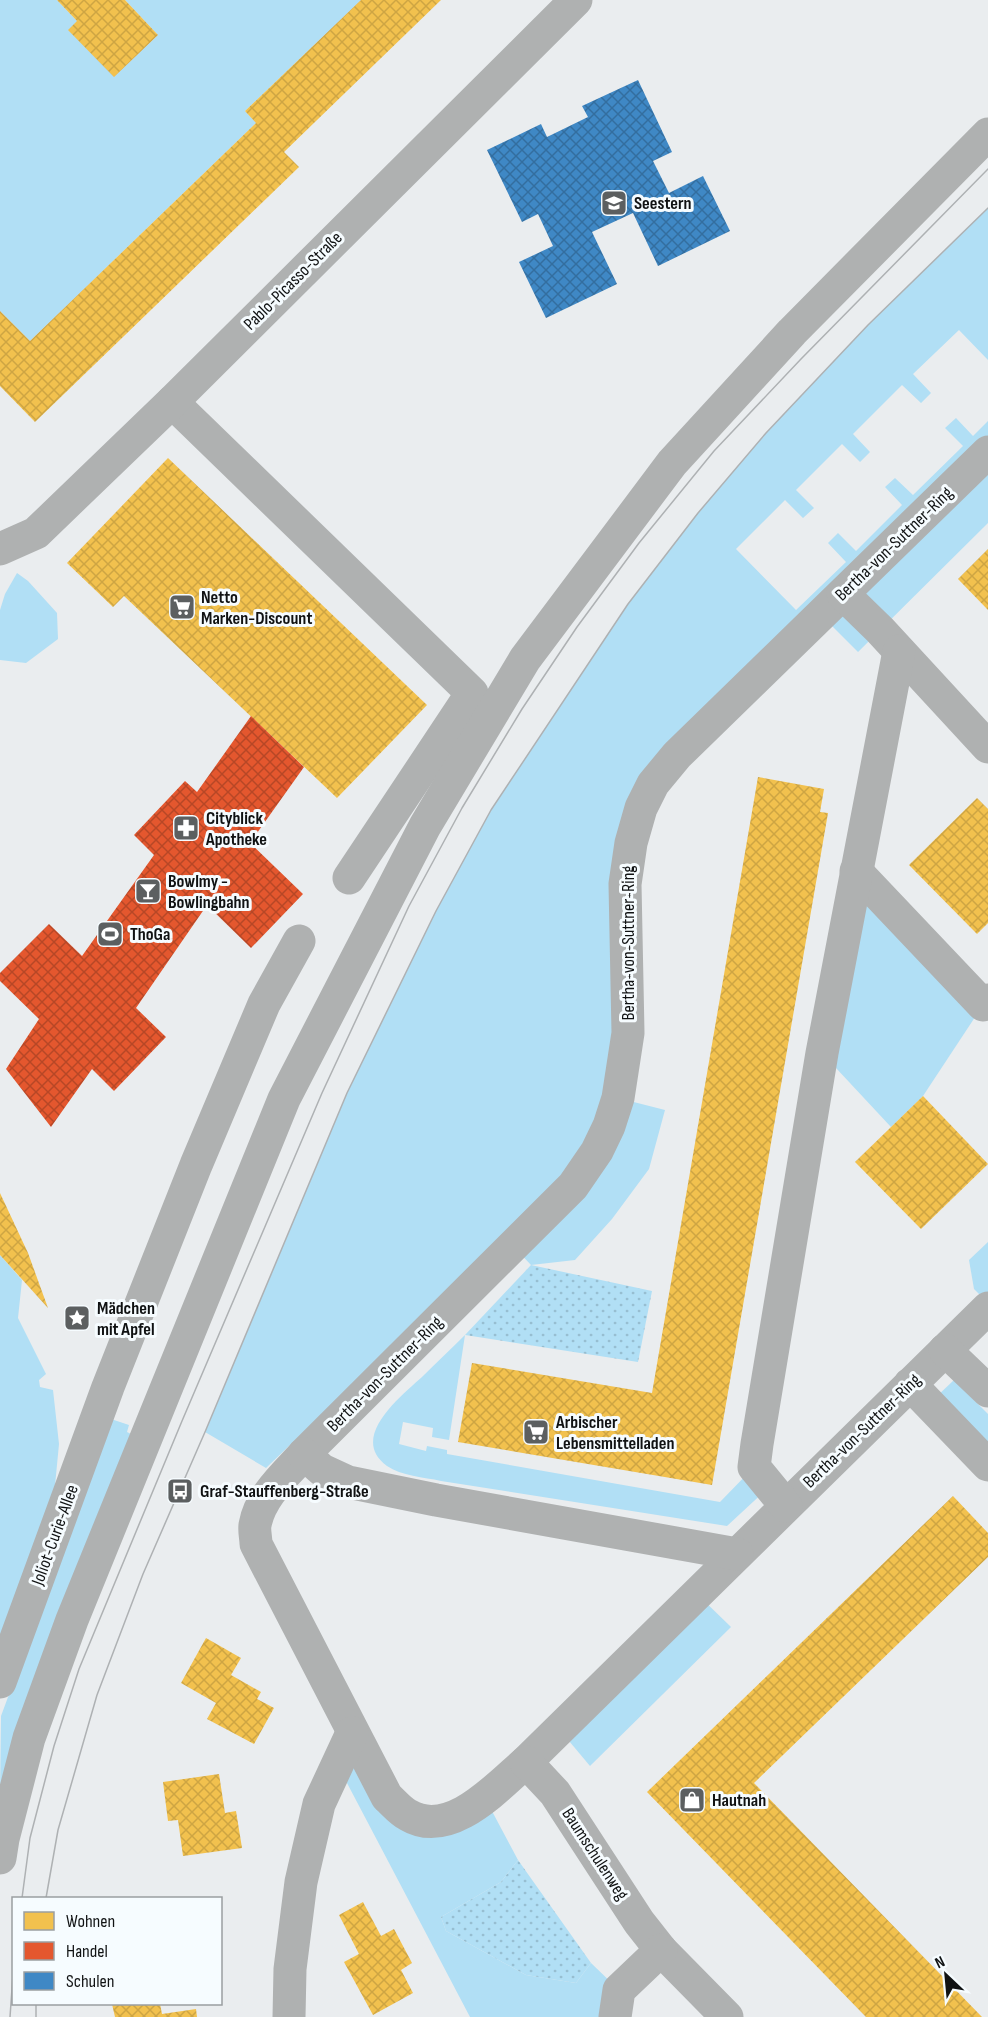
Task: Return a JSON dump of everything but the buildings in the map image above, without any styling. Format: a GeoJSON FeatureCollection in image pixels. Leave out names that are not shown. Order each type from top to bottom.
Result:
{"type":"FeatureCollection","features":[{"type":"Feature","properties":{"kind":"street","name":"Pablo-Picasso-Straße"},"geometry":{"type":"LineString","coordinates":[[0,549],[36,533],[172,402],[576,0]]}},
{"type":"Feature","properties":{"kind":"street"},"geometry":{"type":"LineString","coordinates":[[1,1846],[29,1738],[72,1620],[284,1099],[425,826],[525,658],[672,463],[792,332],[988,134]]}},
{"type":"Feature","properties":{"kind":"street"},"geometry":{"type":"LineString","coordinates":[[172,402],[472,693],[349,878]]}},
{"type":"Feature","properties":{"kind":"street","name":"Bertha-von-Suttner-Ring"},"geometry":{"type":"LineString","coordinates":[[987,1310],[526,1762],[476,1804],[450,1820],[430,1822],[408,1815],[387,1797],[256,1544],[255,1525],[262,1504],[304,1454],[573,1186],[597,1151],[609,1126],[618,1098],[628,1033],[625,884],[631,843],[641,808],[653,784],[677,755],[988,452]]}},
{"type":"Feature","properties":{"kind":"street"},"geometry":{"type":"LineString","coordinates":[[843,594],[988,747]]}},
{"type":"Feature","properties":{"kind":"street"},"geometry":{"type":"LineString","coordinates":[[786,1506],[754,1467],[775,1328],[796,1216],[822,1053],[899,651]]}},
{"type":"Feature","properties":{"kind":"street"},"geometry":{"type":"LineString","coordinates":[[856,871],[983,1005],[988,1000]]}},
{"type":"Feature","properties":{"kind":"street","name":"Joliot-Curie-Allee"},"geometry":{"type":"LineString","coordinates":[[0,1682],[108,1387],[196,1165],[264,1004],[299,941]]}},
{"type":"Feature","properties":{"kind":"street"},"geometry":{"type":"LineString","coordinates":[[945,1350],[988,1391]]}},
{"type":"Feature","properties":{"kind":"street"},"geometry":{"type":"LineString","coordinates":[[910,1384],[988,1465]]}},
{"type":"Feature","properties":{"kind":"street"},"geometry":{"type":"LineString","coordinates":[[304,1454],[322,1470],[348,1482],[737,1554]]}},
{"type":"Feature","properties":{"kind":"street"},"geometry":{"type":"LineString","coordinates":[[289,2017],[290,1969],[301,1882],[319,1804],[352,1733]]}},
{"type":"Feature","properties":{"kind":"street","name":"Baumschulenweg"},"geometry":{"type":"LineString","coordinates":[[526,1762],[555,1793],[639,1922],[661,1950],[727,2017]]}},
{"type":"Feature","properties":{"kind":"street"},"geometry":{"type":"LineString","coordinates":[[615,2017],[619,1990],[661,1950]]}},
{"type":"Feature","properties":{"kind":"shaded area"},"geometry":{"type":"Polygon","coordinates":[[[0,0],[57,0],[77,21],[114,77],[158,35],[125,0],[361,0],[245,111],[256,123],[30,341],[0,311],[0,0]]]}},
{"type":"Feature","properties":{"kind":"shaded area"},"geometry":{"type":"Polygon","coordinates":[[[988,208],[988,360],[959,330],[913,374],[931,393],[921,403],[902,385],[853,434],[870,452],[860,462],[842,444],[796,490],[814,508],[803,518],[785,500],[736,549],[796,610],[846,562],[828,543],[838,533],[856,551],[902,505],[885,487],[895,478],[913,495],[963,446],[945,428],[956,418],[973,436],[988,421],[988,523],[858,652],[821,615],[641,808],[618,1098],[665,1110],[649,1169],[612,1219],[575,1260],[531,1265],[513,1246],[361,1377],[266,1468],[205,1432],[347,1093],[436,911],[491,810],[628,604],[698,513],[766,433],[868,325],[988,208]]]}},
{"type":"Feature","properties":{"kind":"shaded area"},"geometry":{"type":"Polygon","coordinates":[[[17,573],[28,581],[57,613],[58,639],[26,663],[0,660],[0,610],[5,594],[17,573]]]}},
{"type":"Feature","properties":{"kind":"shaded area"},"geometry":{"type":"Polygon","coordinates":[[[856,871],[983,1005],[923,1096],[891,1127],[822,1053],[856,871]]]}},
{"type":"Feature","properties":{"kind":"shaded area"},"geometry":{"type":"Polygon","coordinates":[[[988,1242],[988,1303],[974,1289],[969,1260],[988,1242]]]}},
{"type":"Feature","properties":{"kind":"shaded area"},"geometry":{"type":"Polygon","coordinates":[[[0,1255],[22,1280],[18,1318],[46,1374],[39,1380],[40,1387],[53,1390],[59,1444],[54,1496],[0,1644],[0,1255]]]}},
{"type":"Feature","properties":{"kind":"shaded area"},"geometry":{"type":"Polygon","coordinates":[[[531,1265],[652,1291],[638,1362],[465,1335],[531,1265]]]}},
{"type":"Feature","properties":{"kind":"shaded area"},"geometry":{"type":"Polygon","coordinates":[[[465,1335],[449,1440],[432,1437],[433,1428],[403,1422],[399,1444],[426,1451],[427,1446],[447,1450],[447,1454],[720,1502],[754,1467],[769,1487],[727,1526],[441,1481],[406,1474],[387,1466],[376,1455],[373,1443],[375,1431],[382,1418],[402,1395],[465,1335]]]}},
{"type":"Feature","properties":{"kind":"shaded area"},"geometry":{"type":"Polygon","coordinates":[[[954,1380],[988,1414],[988,1465],[934,1399],[954,1380]]]}},
{"type":"Feature","properties":{"kind":"shaded area"},"geometry":{"type":"Polygon","coordinates":[[[111,1419],[129,1425],[127,1432],[135,1436],[0,1800],[1,1716],[111,1419]]]}},
{"type":"Feature","properties":{"kind":"shaded area"},"geometry":{"type":"Polygon","coordinates":[[[697,1594],[731,1627],[590,1766],[559,1729],[697,1594]]]}},
{"type":"Feature","properties":{"kind":"shaded area"},"geometry":{"type":"Polygon","coordinates":[[[352,1733],[408,1815],[485,1798],[518,1860],[501,1882],[441,1917],[446,1931],[526,1975],[576,1983],[591,1963],[619,1990],[615,2017],[470,2017],[337,1764],[352,1733]]]}},
{"type":"Feature","properties":{"kind":"shaded area"},"geometry":{"type":"Polygon","coordinates":[[[518,1860],[591,1963],[576,1983],[526,1975],[446,1931],[441,1917],[501,1882],[518,1860]]]}},
{"type":"Feature","properties":{"kind":"tram line"},"geometry":{"type":"LineString","coordinates":[[22,1897],[30,1838],[54,1746],[79,1669],[322,1093],[409,906],[462,808],[522,709],[577,627],[639,543],[714,451],[988,169]]}},
{"type":"Feature","properties":{"kind":"tram line"},"geometry":{"type":"LineString","coordinates":[[46,1897],[58,1830],[97,1695],[143,1574],[347,1093],[436,911],[491,810],[628,604],[698,513],[766,433],[868,325],[988,208]]}},
{"type":"Feature","properties":{"kind":"tram line"},"geometry":{"type":"LineString","coordinates":[[10,2017],[12,1988]]}},
{"type":"Feature","properties":{"kind":"tram line"},"geometry":{"type":"LineString","coordinates":[[36,2005],[36,2017]]}},
{"type":"Feature","properties":{"kind":"place","name":"Seestern"},"geometry":{"type":"Point","coordinates":[614,203]}},
{"type":"Feature","properties":{"kind":"place","name":"Netto Marken-Discount"},"geometry":{"type":"Point","coordinates":[182,607]}},
{"type":"Feature","properties":{"kind":"place","name":"Cityblick Apotheke"},"geometry":{"type":"Point","coordinates":[186,828]}},
{"type":"Feature","properties":{"kind":"place","name":"Bowlmy - Bowlingbahn"},"geometry":{"type":"Point","coordinates":[148,891]}},
{"type":"Feature","properties":{"kind":"place","name":"ThoGa"},"geometry":{"type":"Point","coordinates":[110,934]}},
{"type":"Feature","properties":{"kind":"place","name":"Mädchen mit Apfel"},"geometry":{"type":"Point","coordinates":[77,1318]}},
{"type":"Feature","properties":{"kind":"place","name":"Arbischer Lebensmittelladen"},"geometry":{"type":"Point","coordinates":[536,1432]}},
{"type":"Feature","properties":{"kind":"place","name":"Graf-Stauffenberg-Straße"},"geometry":{"type":"Point","coordinates":[180,1491]}},
{"type":"Feature","properties":{"kind":"place","name":"Hautnah"},"geometry":{"type":"Point","coordinates":[692,1800]}}]}
